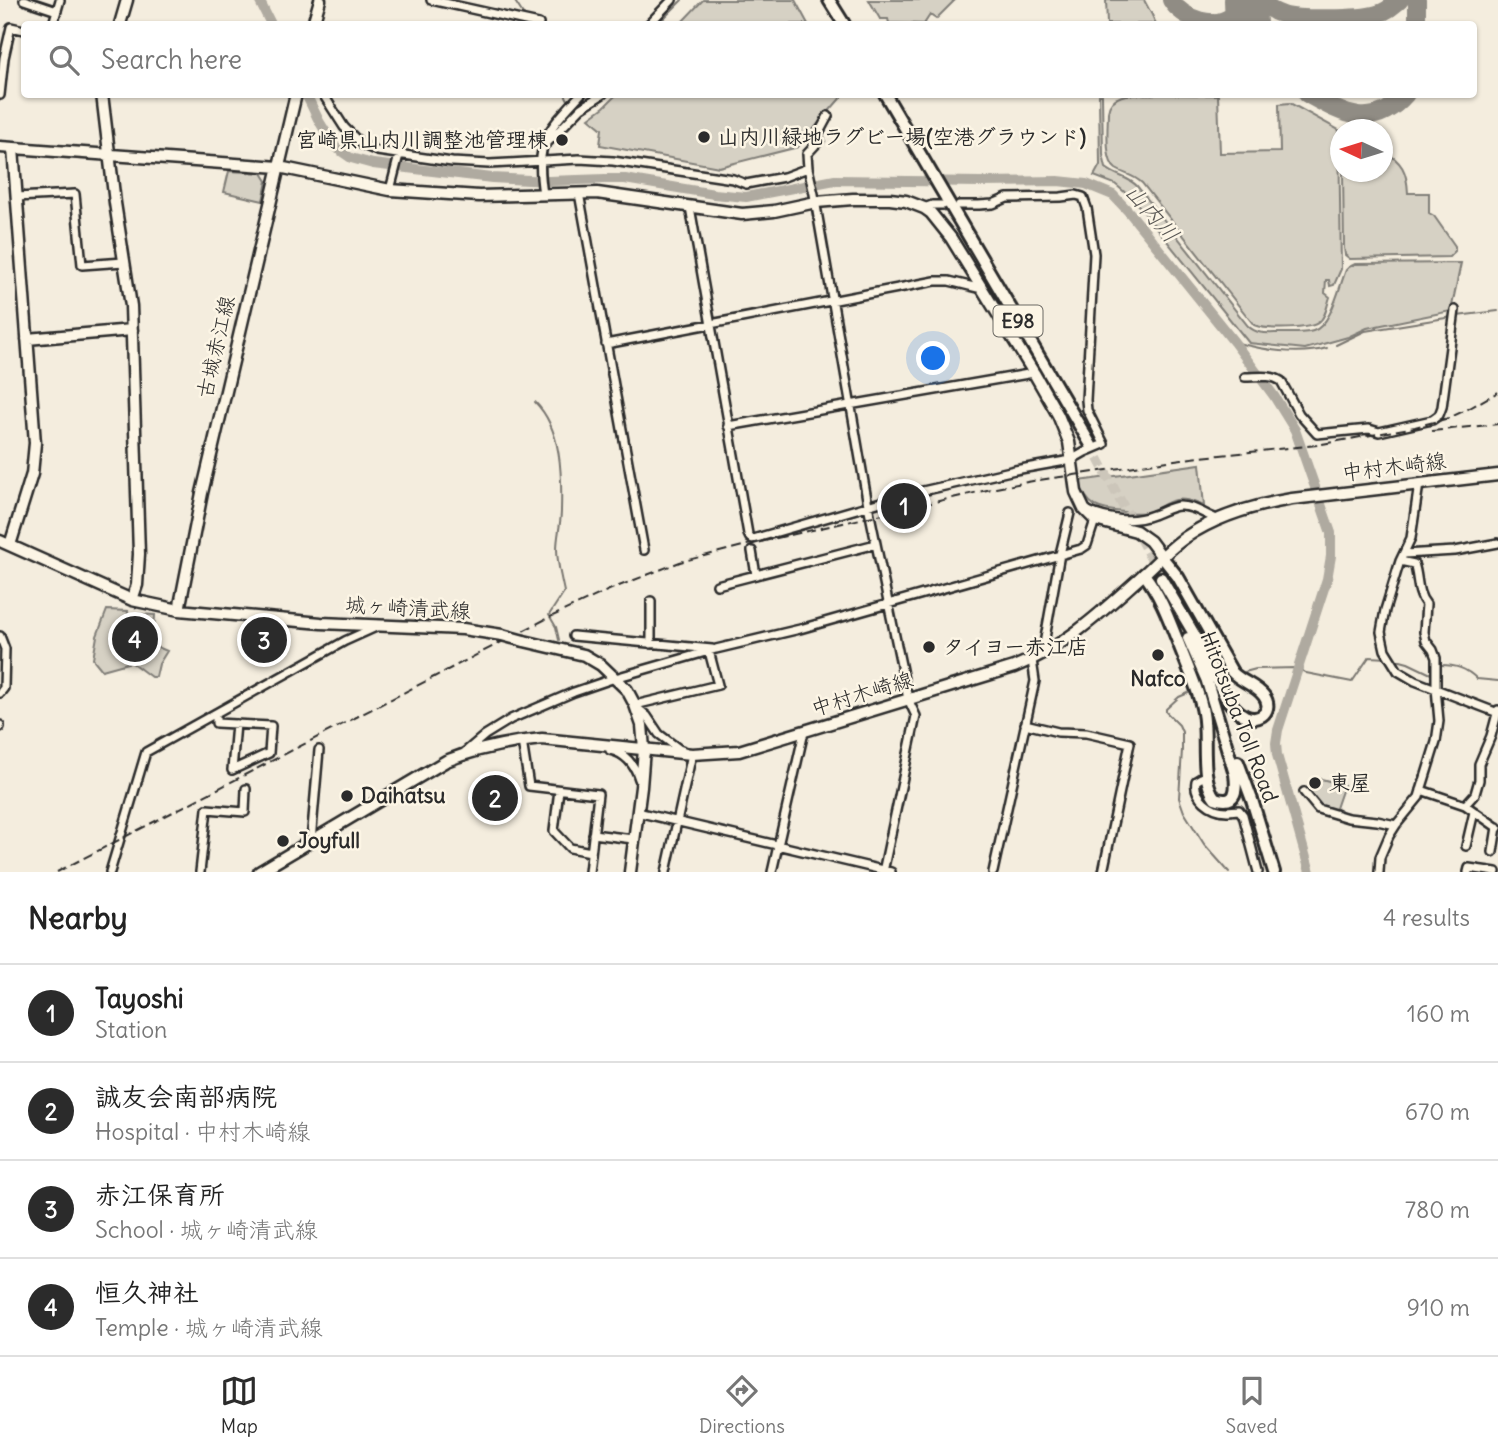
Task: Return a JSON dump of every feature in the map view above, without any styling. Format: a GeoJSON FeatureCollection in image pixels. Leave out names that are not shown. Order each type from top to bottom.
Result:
{"type":"FeatureCollection","features":[{"type":"Feature","properties":{"kind":"main road"},"geometry":{"type":"LineString","coordinates":[[121,21],[127,0]]}},
{"type":"Feature","properties":{"kind":"main road"},"geometry":{"type":"LineString","coordinates":[[314,21],[320,0]]}},
{"type":"Feature","properties":{"kind":"main road"},"geometry":{"type":"LineString","coordinates":[[829,0],[842,21]]}},
{"type":"Feature","properties":{"kind":"main road"},"geometry":{"type":"LineString","coordinates":[[103,98],[131,306],[139,554],[137,585],[132,600]]}},
{"type":"Feature","properties":{"kind":"main road","name":"E98"},"geometry":{"type":"LineString","coordinates":[[887,98],[944,201],[1091,444]]}},
{"type":"Feature","properties":{"kind":"main road","name":"古城赤江線"},"geometry":{"type":"LineString","coordinates":[[179,610],[202,493],[293,99]]}},
{"type":"Feature","properties":{"kind":"main road"},"geometry":{"type":"LineString","coordinates":[[0,147],[279,167],[390,190],[479,197],[542,191],[608,194],[726,212],[757,213],[815,198],[906,201],[931,213],[951,238],[1034,373],[1058,415],[1069,442],[1076,492],[1084,509],[1095,520],[1136,531],[1150,541],[1162,557]]}},
{"type":"Feature","properties":{"kind":"main road"},"geometry":{"type":"LineString","coordinates":[[5,543],[32,474],[35,443],[13,148]]}},
{"type":"Feature","properties":{"kind":"main road"},"geometry":{"type":"LineString","coordinates":[[27,339],[132,330]]}},
{"type":"Feature","properties":{"kind":"main road","name":"中村木崎線"},"geometry":{"type":"LineString","coordinates":[[259,872],[446,761],[461,755],[542,739],[692,754],[738,751],[1014,667],[1037,657],[1078,631],[1184,538],[1217,519],[1273,502],[1498,475]]}},
{"type":"Feature","properties":{"kind":"main road","name":"城ヶ崎清武線"},"geometry":{"type":"LineString","coordinates":[[5,543],[132,600],[179,610],[321,623],[463,629],[502,635],[583,655],[601,665],[626,690],[642,725],[644,749],[641,787],[630,872]]}},
{"type":"Feature","properties":{"kind":"main road","name":"Hitotsuba Toll Road"},"geometry":{"type":"LineString","coordinates":[[1162,557],[1178,577],[1231,671],[1265,698],[1268,708],[1256,718],[1244,716],[1232,705],[1161,578],[1205,676],[1252,800],[1272,872]]}},
{"type":"Feature","properties":{"kind":"main road"},"geometry":{"type":"LineString","coordinates":[[1144,574],[1167,615],[1198,694],[1205,725],[1209,786],[1215,798],[1228,799],[1236,792],[1235,774],[1205,676]]}},
{"type":"Feature","properties":{"kind":"street"},"geometry":{"type":"LineString","coordinates":[[24,0],[57,11]]}},
{"type":"Feature","properties":{"kind":"street"},"geometry":{"type":"LineString","coordinates":[[54,21],[60,0]]}},
{"type":"Feature","properties":{"kind":"street"},"geometry":{"type":"LineString","coordinates":[[431,0],[523,21]]}},
{"type":"Feature","properties":{"kind":"street"},"geometry":{"type":"LineString","coordinates":[[652,21],[672,0]]}},
{"type":"Feature","properties":{"kind":"street"},"geometry":{"type":"LineString","coordinates":[[0,94],[11,27],[21,29]]}},
{"type":"Feature","properties":{"kind":"street"},"geometry":{"type":"LineString","coordinates":[[325,98],[338,120],[361,144],[399,155],[489,164],[579,159],[613,161],[733,179],[746,184],[809,170]]}},
{"type":"Feature","properties":{"kind":"street"},"geometry":{"type":"LineString","coordinates":[[542,191],[539,163],[544,141],[554,124],[577,98]]}},
{"type":"Feature","properties":{"kind":"street"},"geometry":{"type":"LineString","coordinates":[[544,141],[547,143],[581,108],[597,98]]}},
{"type":"Feature","properties":{"kind":"street"},"geometry":{"type":"LineString","coordinates":[[637,812],[886,871],[916,716],[908,699],[868,505],[809,170],[807,154],[828,116]]}},
{"type":"Feature","properties":{"kind":"street"},"geometry":{"type":"LineString","coordinates":[[807,154],[820,140]]}},
{"type":"Feature","properties":{"kind":"street"},"geometry":{"type":"LineString","coordinates":[[390,190],[399,155]]}},
{"type":"Feature","properties":{"kind":"street"},"geometry":{"type":"LineString","coordinates":[[579,193],[643,550]]}},
{"type":"Feature","properties":{"kind":"street"},"geometry":{"type":"LineString","coordinates":[[16,197],[75,194],[82,265],[124,262]]}},
{"type":"Feature","properties":{"kind":"street"},"geometry":{"type":"LineString","coordinates":[[690,207],[748,534],[753,539],[868,505],[992,475],[1072,460],[1104,444],[1087,410],[1086,400],[1094,254],[1083,197],[1007,198],[993,204],[959,205]]}},
{"type":"Feature","properties":{"kind":"street"},"geometry":{"type":"LineString","coordinates":[[924,208],[944,201]]}},
{"type":"Feature","properties":{"kind":"street"},"geometry":{"type":"LineString","coordinates":[[606,344],[935,281],[949,281],[982,289]]}},
{"type":"Feature","properties":{"kind":"street"},"geometry":{"type":"LineString","coordinates":[[1245,377],[1272,376],[1281,381],[1298,414],[1317,434],[1369,429],[1379,432],[1432,420],[1439,415],[1441,407],[1455,310]]}},
{"type":"Feature","properties":{"kind":"street"},"geometry":{"type":"LineString","coordinates":[[728,426],[1034,373]]}},
{"type":"Feature","properties":{"kind":"street"},"geometry":{"type":"LineString","coordinates":[[1419,484],[1412,533],[1385,610],[1382,641],[1398,671],[1415,681],[1498,712],[1492,736],[1479,764],[1479,780],[1475,794],[1465,805]]}},
{"type":"Feature","properties":{"kind":"street"},"geometry":{"type":"LineString","coordinates":[[1084,509],[1095,514],[1135,520],[1176,506],[1192,507],[1217,519]]}},
{"type":"Feature","properties":{"kind":"street"},"geometry":{"type":"LineString","coordinates":[[993,872],[1070,513]]}},
{"type":"Feature","properties":{"kind":"street"},"geometry":{"type":"LineString","coordinates":[[461,755],[485,735],[511,719],[615,678],[800,629],[1081,548],[1087,545],[1095,520]]}},
{"type":"Feature","properties":{"kind":"street"},"geometry":{"type":"LineString","coordinates":[[1402,558],[1498,543]]}},
{"type":"Feature","properties":{"kind":"street"},"geometry":{"type":"LineString","coordinates":[[717,585],[876,544]]}},
{"type":"Feature","properties":{"kind":"street"},"geometry":{"type":"LineString","coordinates":[[752,551],[756,575]]}},
{"type":"Feature","properties":{"kind":"street"},"geometry":{"type":"LineString","coordinates":[[1379,872],[1384,846],[1396,825],[1419,797],[1436,742],[1439,721],[1436,658],[1424,632],[1426,604],[1422,599],[1415,564],[1402,558]]}},
{"type":"Feature","properties":{"kind":"street"},"geometry":{"type":"LineString","coordinates":[[651,601],[651,644]]}},
{"type":"Feature","properties":{"kind":"street"},"geometry":{"type":"LineString","coordinates":[[110,872],[146,752],[345,641],[379,626]]}},
{"type":"Feature","properties":{"kind":"street"},"geometry":{"type":"LineString","coordinates":[[0,636],[5,688],[0,693]]}},
{"type":"Feature","properties":{"kind":"street"},"geometry":{"type":"LineString","coordinates":[[573,636],[713,650]]}},
{"type":"Feature","properties":{"kind":"street"},"geometry":{"type":"LineString","coordinates":[[635,705],[718,685],[713,650]]}},
{"type":"Feature","properties":{"kind":"street"},"geometry":{"type":"LineString","coordinates":[[635,705],[648,716],[659,734],[679,749],[692,754],[666,872]]}},
{"type":"Feature","properties":{"kind":"street"},"geometry":{"type":"LineString","coordinates":[[216,714],[216,723],[236,724],[271,726],[269,752],[232,770],[236,724]]}},
{"type":"Feature","properties":{"kind":"street"},"geometry":{"type":"LineString","coordinates":[[1025,724],[1130,743],[1103,872]]}},
{"type":"Feature","properties":{"kind":"street"},"geometry":{"type":"LineString","coordinates":[[772,872],[804,732]]}},
{"type":"Feature","properties":{"kind":"street"},"geometry":{"type":"LineString","coordinates":[[522,741],[529,786],[598,794],[589,872]]}},
{"type":"Feature","properties":{"kind":"street"},"geometry":{"type":"LineString","coordinates":[[593,744],[618,751],[629,760],[638,774],[641,787]]}},
{"type":"Feature","properties":{"kind":"street"},"geometry":{"type":"LineString","coordinates":[[311,841],[319,750]]}},
{"type":"Feature","properties":{"kind":"street"},"geometry":{"type":"LineString","coordinates":[[1207,777],[1196,781],[1196,792],[1203,801],[1218,809],[1239,810],[1243,815],[1258,872]]}},
{"type":"Feature","properties":{"kind":"street"},"geometry":{"type":"LineString","coordinates":[[200,872],[207,809],[245,812],[247,789]]}},
{"type":"Feature","properties":{"kind":"street"},"geometry":{"type":"LineString","coordinates":[[559,790],[554,831],[570,848],[591,852]]}},
{"type":"Feature","properties":{"kind":"street"},"geometry":{"type":"LineString","coordinates":[[1421,790],[1465,805],[1498,828],[1493,852]]}},
{"type":"Feature","properties":{"kind":"street"},"geometry":{"type":"LineString","coordinates":[[1304,792],[1318,809],[1348,818],[1396,825]]}},
{"type":"Feature","properties":{"kind":"street"},"geometry":{"type":"LineString","coordinates":[[1466,846],[1474,811]]}},
{"type":"Feature","properties":{"kind":"street"},"geometry":{"type":"LineString","coordinates":[[593,834],[634,839]]}},
{"type":"Feature","properties":{"kind":"street"},"geometry":{"type":"LineString","coordinates":[[1468,872],[1469,868],[1496,872]]}},
{"type":"Feature","properties":{"kind":"shaded area"},"geometry":{"type":"Polygon","coordinates":[[[703,0],[795,0],[806,21],[683,21],[703,0]]]}},
{"type":"Feature","properties":{"kind":"shaded area"},"geometry":{"type":"Polygon","coordinates":[[[869,0],[955,0],[936,19],[930,15],[926,21],[880,19],[869,0]]]}},
{"type":"Feature","properties":{"kind":"shaded area"},"geometry":{"type":"Polygon","coordinates":[[[1106,0],[1144,0],[1154,21],[1107,21],[1106,0]]]}},
{"type":"Feature","properties":{"kind":"shaded area","name":"山内川緑地ラグビー場(空港グラウンド)"},"geometry":{"type":"Polygon","coordinates":[[[613,98],[841,98],[798,147],[719,167],[600,145],[602,129],[589,118],[613,98]]]}},
{"type":"Feature","properties":{"kind":"shaded area"},"geometry":{"type":"Polygon","coordinates":[[[1099,98],[1102,98],[1103,155],[1106,168],[1137,186],[1248,326],[1255,331],[1297,333],[1319,328],[1330,314],[1346,270],[1355,264],[1461,263],[1451,311],[1367,328],[1348,337],[1305,349],[1249,343],[1134,200],[1115,184],[1094,176],[1100,165],[1099,98]]]}},
{"type":"Feature","properties":{"kind":"shaded area"},"geometry":{"type":"Polygon","coordinates":[[[1117,98],[1218,98],[1220,153],[1280,152],[1279,104],[1290,103],[1330,125],[1330,182],[1340,182],[1341,269],[1334,285],[1330,286],[1329,280],[1326,280],[1325,293],[1330,297],[1325,314],[1319,322],[1307,327],[1287,328],[1254,325],[1142,183],[1112,165],[1107,142],[1110,104],[1117,98]]]}},
{"type":"Feature","properties":{"kind":"shaded area"},"geometry":{"type":"Polygon","coordinates":[[[1393,158],[1402,168],[1408,193],[1429,193],[1429,213],[1455,246],[1455,251],[1449,257],[1350,259],[1345,255],[1343,182],[1393,182],[1393,158]]]}},
{"type":"Feature","properties":{"kind":"shaded area"},"geometry":{"type":"Polygon","coordinates":[[[229,171],[262,173],[267,181],[263,201],[224,192],[229,171]]]}},
{"type":"Feature","properties":{"kind":"shaded area"},"geometry":{"type":"Polygon","coordinates":[[[1200,464],[1204,506],[1180,500],[1145,513],[1108,510],[1090,502],[1079,481],[1200,464]]]}},
{"type":"Feature","properties":{"kind":"shaded area"},"geometry":{"type":"Polygon","coordinates":[[[107,610],[128,611],[125,640],[129,646],[136,648],[142,644],[139,614],[155,615],[153,645],[167,651],[159,664],[156,677],[151,677],[131,662],[102,670],[93,659],[97,636],[107,610]]]}},
{"type":"Feature","properties":{"kind":"shaded area"},"geometry":{"type":"Polygon","coordinates":[[[1314,777],[1344,785],[1335,811],[1318,807],[1309,793],[1314,777]]]}},
{"type":"Feature","properties":{"kind":"waterway","name":"山内川"},"geometry":{"type":"LineString","coordinates":[[259,0],[270,21]]}},
{"type":"Feature","properties":{"kind":"waterway"},"geometry":{"type":"LineString","coordinates":[[514,0],[525,17]]}},
{"type":"Feature","properties":{"kind":"waterway"},"geometry":{"type":"LineString","coordinates":[[661,21],[682,0]]}},
{"type":"Feature","properties":{"kind":"waterway","name":"山内川"},"geometry":{"type":"LineString","coordinates":[[308,98],[335,147],[351,158],[373,164],[492,178],[549,181],[625,179],[746,197],[835,180],[1058,181],[1086,184],[1113,195],[1234,342],[1274,396],[1295,430],[1331,533],[1327,579],[1276,743],[1310,872]]}},
{"type":"Feature","properties":{"kind":"waterway"},"geometry":{"type":"LineString","coordinates":[[567,98],[569,102]]}},
{"type":"Feature","properties":{"kind":"waterway"},"geometry":{"type":"LineString","coordinates":[[573,106],[584,98]]}},
{"type":"Feature","properties":{"kind":"waterway"},"geometry":{"type":"LineString","coordinates":[[1457,316],[1498,311]]}},
{"type":"Feature","properties":{"kind":"waterway"},"geometry":{"type":"LineString","coordinates":[[1336,345],[1365,331],[1452,317]]}},
{"type":"Feature","properties":{"kind":"waterway"},"geometry":{"type":"LineString","coordinates":[[1234,342],[1280,351],[1304,352],[1327,348]]}},
{"type":"Feature","properties":{"kind":"waterway"},"geometry":{"type":"LineString","coordinates":[[535,402],[551,425],[560,468],[561,516],[557,549],[564,592],[549,615],[559,640]]}},
{"type":"Feature","properties":{"kind":"waterway"},"geometry":{"type":"LineString","coordinates":[[1241,673],[1256,669],[1297,668],[1306,673],[1352,682],[1369,657],[1388,658]]}},
{"type":"Feature","properties":{"kind":"waterway"},"geometry":{"type":"LineString","coordinates":[[1393,659],[1433,675]]}},
{"type":"Feature","properties":{"kind":"waterway"},"geometry":{"type":"LineString","coordinates":[[1441,665],[1460,668],[1477,679],[1498,681]]}},
{"type":"Feature","properties":{"kind":"waterway"},"geometry":{"type":"LineString","coordinates":[[1193,691],[1179,697],[1166,709],[1182,732],[1179,798],[1184,812],[1204,844],[1229,872]]}},
{"type":"Feature","properties":{"kind":"taxiway"},"geometry":{"type":"LineString","coordinates":[[1171,0],[1183,13],[1204,21]]}},
{"type":"Feature","properties":{"kind":"taxiway"},"geometry":{"type":"LineString","coordinates":[[1221,21],[1234,14],[1243,0]]}},
{"type":"Feature","properties":{"kind":"taxiway"},"geometry":{"type":"LineString","coordinates":[[1260,0],[1283,15],[1302,18],[1377,14],[1400,0]]}},
{"type":"Feature","properties":{"kind":"taxiway"},"geometry":{"type":"LineString","coordinates":[[1417,0],[1417,21]]}},
{"type":"Feature","properties":{"kind":"taxiway"},"geometry":{"type":"LineString","coordinates":[[1314,98],[1345,113],[1358,116],[1382,113],[1402,98]]}},
{"type":"Feature","properties":{"kind":"runway"},"geometry":{"type":"LineString","coordinates":[[1245,0],[1246,21]]}},
{"type":"Feature","properties":{"kind":"tunnel"},"geometry":{"type":"LineString","coordinates":[[1091,445],[1161,578]]}},
{"type":"Feature","properties":{"kind":"railway"},"geometry":{"type":"LineString","coordinates":[[57,872],[546,619],[680,562],[1033,481],[1182,459],[1317,445],[1415,427],[1449,418],[1498,392]]}},
{"type":"Feature","properties":{"kind":"railway"},"geometry":{"type":"LineString","coordinates":[[1432,431],[1498,424]]}},
{"type":"Feature","properties":{"kind":"place","name":"山内川緑地ラグビー場(空港グラウンド)"},"geometry":{"type":"Point","coordinates":[704,137]}},
{"type":"Feature","properties":{"kind":"place","name":"宮崎県山内川調整池管理棟"},"geometry":{"type":"Point","coordinates":[562,140]}},
{"type":"Feature","properties":{"kind":"place","name":"Tayoshi"},"geometry":{"type":"Point","coordinates":[904,506]}},
{"type":"Feature","properties":{"kind":"place","name":"恒久神社"},"geometry":{"type":"Point","coordinates":[135,639]}},
{"type":"Feature","properties":{"kind":"place","name":"赤江保育所"},"geometry":{"type":"Point","coordinates":[264,640]}},
{"type":"Feature","properties":{"kind":"place","name":"タイヨー赤江店"},"geometry":{"type":"Point","coordinates":[929,647]}},
{"type":"Feature","properties":{"kind":"place","name":"Nafco"},"geometry":{"type":"Point","coordinates":[1158,655]}},
{"type":"Feature","properties":{"kind":"place","name":"東屋"},"geometry":{"type":"Point","coordinates":[1315,783]}},
{"type":"Feature","properties":{"kind":"place","name":"Daihatsu"},"geometry":{"type":"Point","coordinates":[347,796]}},
{"type":"Feature","properties":{"kind":"place","name":"誠友会南部病院"},"geometry":{"type":"Point","coordinates":[495,798]}},
{"type":"Feature","properties":{"kind":"place","name":"Joyfull"},"geometry":{"type":"Point","coordinates":[283,841]}}]}
